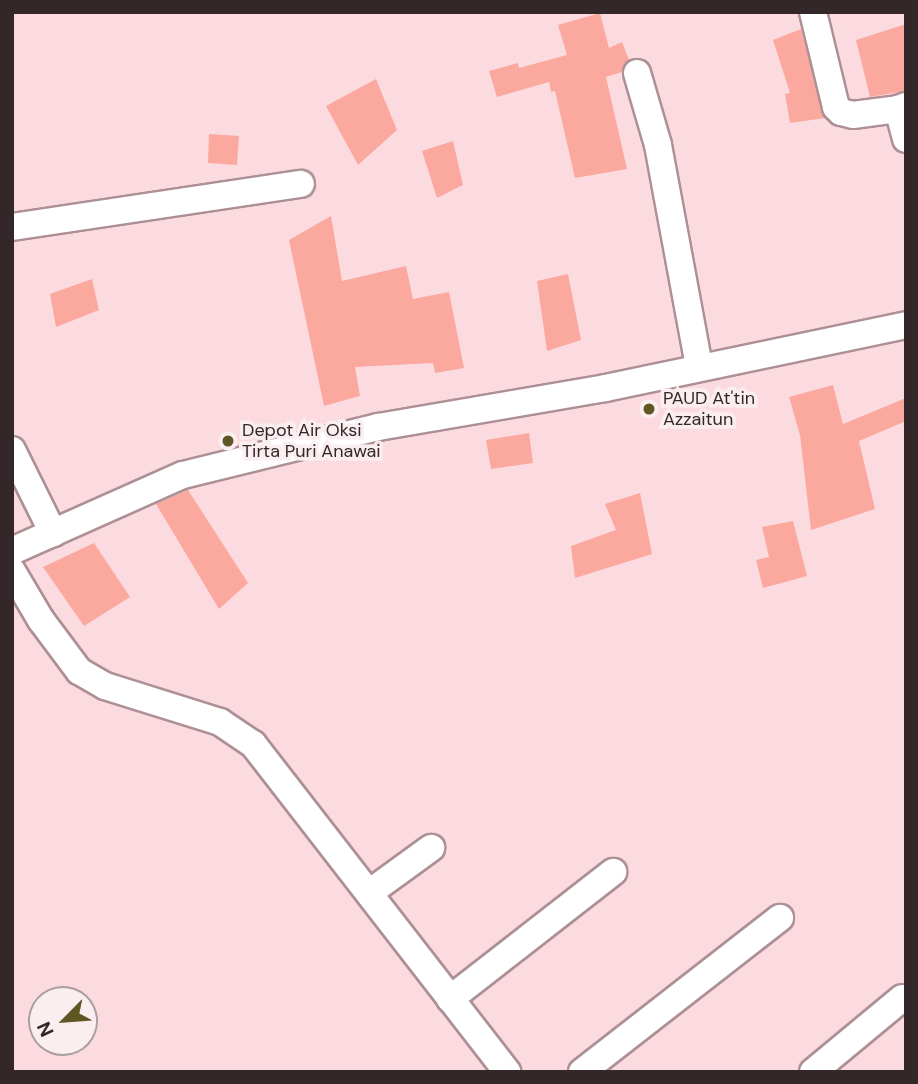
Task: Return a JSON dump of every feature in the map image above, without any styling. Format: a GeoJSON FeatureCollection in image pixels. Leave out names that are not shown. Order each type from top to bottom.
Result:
{"type":"FeatureCollection","features":[{"type":"Feature","properties":{"kind":"street"},"geometry":{"type":"LineString","coordinates":[[813,12],[836,107],[841,112],[853,115],[902,107],[906,139]]}},
{"type":"Feature","properties":{"kind":"street"},"geometry":{"type":"LineString","coordinates":[[637,73],[658,145],[699,366]]}},
{"type":"Feature","properties":{"kind":"street"},"geometry":{"type":"LineString","coordinates":[[12,227],[301,184]]}},
{"type":"Feature","properties":{"kind":"street"},"geometry":{"type":"LineString","coordinates":[[12,551],[183,475],[378,427],[605,388],[699,366],[821,345],[906,325]]}},
{"type":"Feature","properties":{"kind":"street"},"geometry":{"type":"LineString","coordinates":[[12,450],[53,533]]}},
{"type":"Feature","properties":{"kind":"street"},"geometry":{"type":"LineString","coordinates":[[12,571],[41,620],[79,671],[106,686],[220,722],[253,744],[507,1072]]}},
{"type":"Feature","properties":{"kind":"street"},"geometry":{"type":"LineString","coordinates":[[369,893],[431,848]]}},
{"type":"Feature","properties":{"kind":"street"},"geometry":{"type":"LineString","coordinates":[[450,999],[613,872]]}},
{"type":"Feature","properties":{"kind":"street"},"geometry":{"type":"LineString","coordinates":[[582,1072],[780,918]]}},
{"type":"Feature","properties":{"kind":"street"},"geometry":{"type":"LineString","coordinates":[[813,1072],[902,998]]}},
{"type":"Feature","properties":{"kind":"building"},"geometry":{"type":"Polygon","coordinates":[[[600,13],[609,48],[622,42],[629,60],[622,72],[606,77],[627,169],[575,178],[555,91],[551,92],[549,82],[497,97],[489,71],[518,63],[519,68],[567,55],[558,25],[600,13]]]}},
{"type":"Feature","properties":{"kind":"building"},"geometry":{"type":"Polygon","coordinates":[[[906,24],[906,91],[870,97],[856,40],[906,24]]]}},
{"type":"Feature","properties":{"kind":"building"},"geometry":{"type":"Polygon","coordinates":[[[801,29],[825,118],[790,123],[785,94],[790,93],[773,40],[801,29]]]}},
{"type":"Feature","properties":{"kind":"building"},"geometry":{"type":"Polygon","coordinates":[[[376,79],[397,130],[358,165],[326,106],[376,79]]]}},
{"type":"Feature","properties":{"kind":"building"},"geometry":{"type":"Polygon","coordinates":[[[209,134],[239,136],[237,165],[208,163],[209,134]]]}},
{"type":"Feature","properties":{"kind":"building"},"geometry":{"type":"Polygon","coordinates":[[[453,141],[463,185],[437,198],[422,151],[453,141]]]}},
{"type":"Feature","properties":{"kind":"building"},"geometry":{"type":"Polygon","coordinates":[[[331,216],[342,281],[406,266],[413,299],[449,292],[464,368],[435,373],[433,363],[355,367],[360,396],[324,406],[289,240],[331,216]]]}},
{"type":"Feature","properties":{"kind":"building"},"geometry":{"type":"Polygon","coordinates":[[[568,274],[581,340],[547,351],[537,281],[568,274]]]}},
{"type":"Feature","properties":{"kind":"building"},"geometry":{"type":"Polygon","coordinates":[[[92,279],[99,310],[56,327],[50,294],[92,279]]]}},
{"type":"Feature","properties":{"kind":"building"},"geometry":{"type":"Polygon","coordinates":[[[833,385],[843,424],[906,398],[906,421],[859,441],[875,509],[811,530],[800,435],[789,397],[833,385]]]}},
{"type":"Feature","properties":{"kind":"building"},"geometry":{"type":"Polygon","coordinates":[[[529,433],[533,463],[491,469],[486,440],[529,433]]]}},
{"type":"Feature","properties":{"kind":"building"},"geometry":{"type":"Polygon","coordinates":[[[188,490],[248,583],[219,609],[156,504],[188,490]]]}},
{"type":"Feature","properties":{"kind":"building"},"geometry":{"type":"Polygon","coordinates":[[[640,493],[652,554],[575,578],[571,546],[616,530],[605,504],[640,493]]]}},
{"type":"Feature","properties":{"kind":"building"},"geometry":{"type":"Polygon","coordinates":[[[793,521],[807,576],[763,588],[756,560],[769,557],[762,527],[793,521]]]}},
{"type":"Feature","properties":{"kind":"building"},"geometry":{"type":"Polygon","coordinates":[[[94,543],[130,597],[84,626],[43,567],[94,543]]]}},
{"type":"Feature","properties":{"kind":"place","name":"PAUD At'tin Azzaitun"},"geometry":{"type":"Point","coordinates":[649,409]}},
{"type":"Feature","properties":{"kind":"place","name":"Depot Air Oksi Tirta Puri Anawai"},"geometry":{"type":"Point","coordinates":[228,441]}}]}
